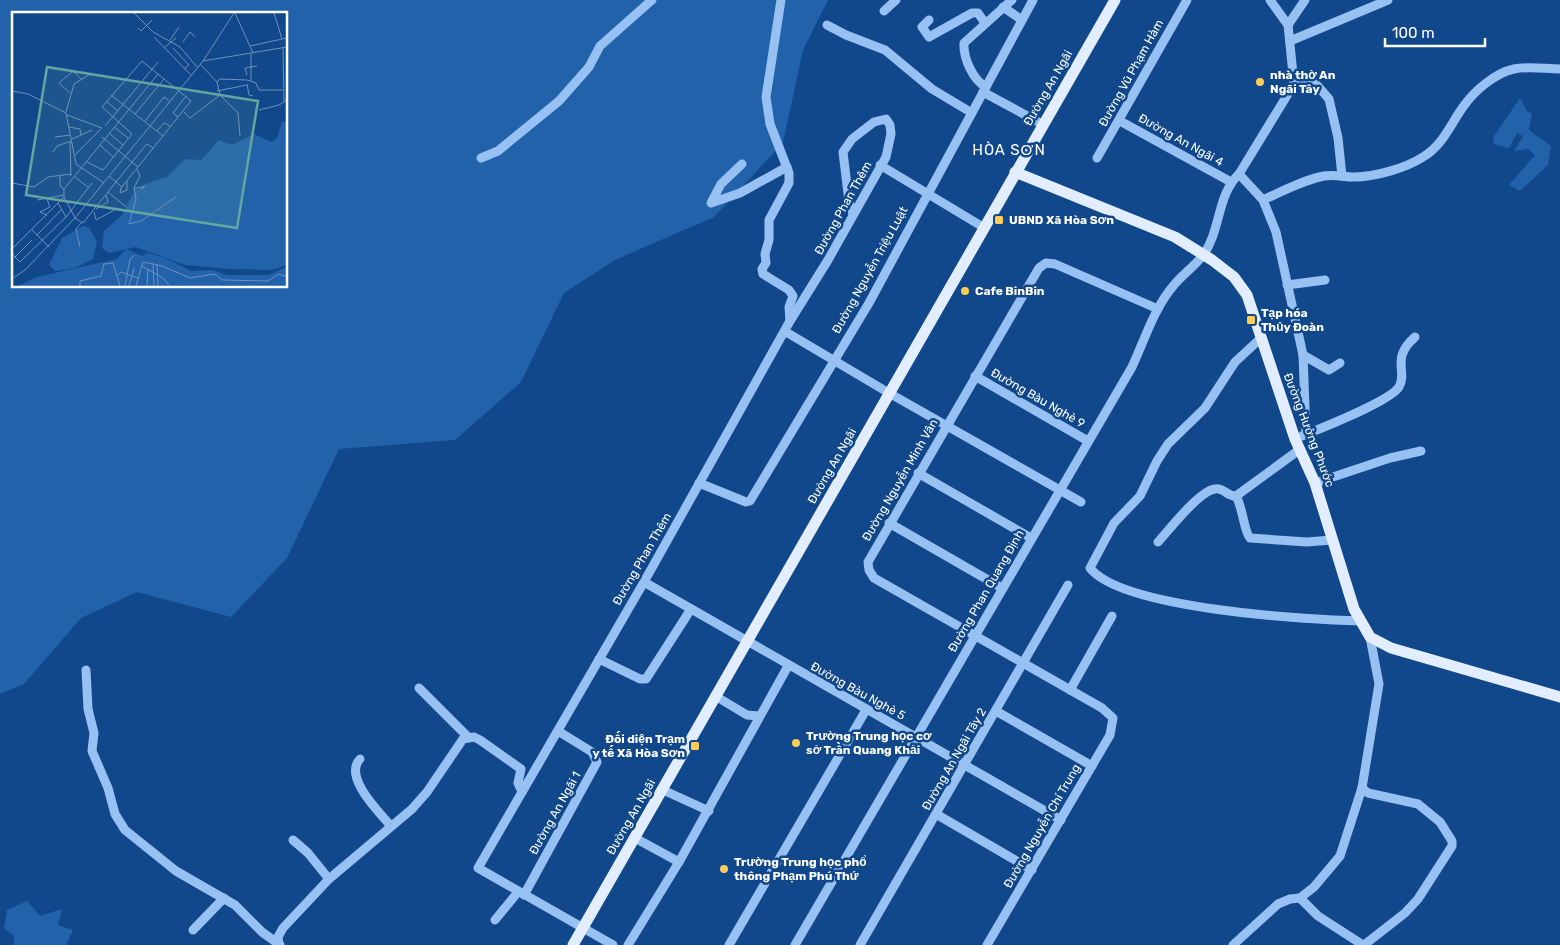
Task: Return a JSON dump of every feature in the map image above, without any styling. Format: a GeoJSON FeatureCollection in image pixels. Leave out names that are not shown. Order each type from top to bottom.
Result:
{"type":"FeatureCollection","features":[{"type":"Feature","properties":{"kind":"main road","name":"Đường An Ngãi"},"geometry":{"type":"LineString","coordinates":[[574,945],[1114,0]]}},
{"type":"Feature","properties":{"kind":"main road","name":"Đường Hưởng Phước"},"geometry":{"type":"LineString","coordinates":[[1015,172],[1175,237],[1203,254],[1234,277],[1247,296],[1295,439],[1315,483],[1354,608],[1370,637]]}},
{"type":"Feature","properties":{"kind":"main road"},"geometry":{"type":"LineString","coordinates":[[1370,637],[1392,648],[1560,697]]}},
{"type":"Feature","properties":{"kind":"street"},"geometry":{"type":"LineString","coordinates":[[481,158],[498,151],[559,101],[589,67],[600,46],[652,0]]}},
{"type":"Feature","properties":{"kind":"street"},"geometry":{"type":"LineString","coordinates":[[781,0],[766,97],[770,124],[789,173],[789,183],[769,220],[770,240],[765,254],[766,263],[762,269],[763,274],[789,290],[793,296],[789,307],[790,321]]}},
{"type":"Feature","properties":{"kind":"street"},"geometry":{"type":"LineString","coordinates":[[884,11],[896,0]]}},
{"type":"Feature","properties":{"kind":"street"},"geometry":{"type":"LineString","coordinates":[[1012,0],[965,40],[963,46],[976,81],[985,89],[1042,124]]}},
{"type":"Feature","properties":{"kind":"street","name":"Đường Nguyễn Triệu Luật"},"geometry":{"type":"LineString","coordinates":[[699,483],[746,502],[750,500],[868,303],[1033,0]]}},
{"type":"Feature","properties":{"kind":"street","name":"Đường Vũ Phạm Hàm"},"geometry":{"type":"LineString","coordinates":[[1097,158],[1120,121],[1187,0]]}},
{"type":"Feature","properties":{"kind":"street"},"geometry":{"type":"LineString","coordinates":[[1231,182],[1239,174],[1294,84],[1288,24],[1270,0]]}},
{"type":"Feature","properties":{"kind":"street"},"geometry":{"type":"LineString","coordinates":[[1288,24],[1306,0]]}},
{"type":"Feature","properties":{"kind":"street"},"geometry":{"type":"LineString","coordinates":[[1290,41],[1388,0]]}},
{"type":"Feature","properties":{"kind":"street"},"geometry":{"type":"LineString","coordinates":[[1003,8],[1022,20]]}},
{"type":"Feature","properties":{"kind":"street"},"geometry":{"type":"LineString","coordinates":[[930,20],[922,27],[929,37],[972,13],[978,13],[985,23]]}},
{"type":"Feature","properties":{"kind":"street"},"geometry":{"type":"LineString","coordinates":[[827,25],[846,35],[885,50],[932,89],[972,113]]}},
{"type":"Feature","properties":{"kind":"street"},"geometry":{"type":"LineString","coordinates":[[1263,200],[1312,178],[1371,175],[1424,157],[1438,144],[1463,106],[1486,84],[1502,73],[1516,68],[1560,70]]}},
{"type":"Feature","properties":{"kind":"street"},"geometry":{"type":"LineString","coordinates":[[1294,84],[1316,84],[1330,99],[1338,138],[1342,176]]}},
{"type":"Feature","properties":{"kind":"street","name":"Đường Phan Thêm"},"geometry":{"type":"LineString","coordinates":[[583,928],[478,868],[644,582],[786,332],[790,321],[820,274],[853,215],[883,161],[890,145],[891,134],[890,125],[886,118],[874,122],[846,145],[843,152],[844,168],[853,215]]}},
{"type":"Feature","properties":{"kind":"street","name":"Đường An Ngãi 4"},"geometry":{"type":"LineString","coordinates":[[1120,121],[1231,182]]}},
{"type":"Feature","properties":{"kind":"street"},"geometry":{"type":"LineString","coordinates":[[883,161],[926,194],[983,227]]}},
{"type":"Feature","properties":{"kind":"street"},"geometry":{"type":"LineString","coordinates":[[742,164],[721,184],[711,203],[740,193],[787,167]]}},
{"type":"Feature","properties":{"kind":"street"},"geometry":{"type":"LineString","coordinates":[[1239,174],[1263,200],[1276,232],[1304,355],[1306,434]]}},
{"type":"Feature","properties":{"kind":"street","name":"Đường Phan Quang Định"},"geometry":{"type":"LineString","coordinates":[[795,945],[1132,367],[1158,309],[1174,285],[1203,254],[1216,231],[1224,196],[1231,182]]}},
{"type":"Feature","properties":{"kind":"street","name":"Đường Nguyễn Minh Vân"},"geometry":{"type":"LineString","coordinates":[[1113,718],[1108,712],[874,578],[868,570],[868,562],[918,473],[1039,268],[1046,263],[1055,264],[1158,309]]}},
{"type":"Feature","properties":{"kind":"street"},"geometry":{"type":"LineString","coordinates":[[1287,285],[1325,280]]}},
{"type":"Feature","properties":{"kind":"street"},"geometry":{"type":"LineString","coordinates":[[786,332],[833,361],[1081,502]]}},
{"type":"Feature","properties":{"kind":"street"},"geometry":{"type":"LineString","coordinates":[[1261,338],[1235,362],[1205,408],[1168,444],[1157,461],[1144,490],[1137,500],[1114,523],[1090,568],[1100,578],[1115,586],[1178,602],[1298,619],[1361,622]]}},
{"type":"Feature","properties":{"kind":"street"},"geometry":{"type":"LineString","coordinates":[[1295,439],[1372,405],[1396,390],[1400,385],[1402,353],[1405,346],[1415,338]]}},
{"type":"Feature","properties":{"kind":"street"},"geometry":{"type":"LineString","coordinates":[[1304,355],[1329,370],[1340,363]]}},
{"type":"Feature","properties":{"kind":"street","name":"Đường Bàu Nghè 9"},"geometry":{"type":"LineString","coordinates":[[975,376],[1088,441]]}},
{"type":"Feature","properties":{"kind":"street"},"geometry":{"type":"LineString","coordinates":[[1158,542],[1187,509],[1212,490],[1219,489],[1232,497],[1236,496],[1299,450]]}},
{"type":"Feature","properties":{"kind":"street"},"geometry":{"type":"LineString","coordinates":[[1315,483],[1390,458],[1421,452]]}},
{"type":"Feature","properties":{"kind":"street"},"geometry":{"type":"LineString","coordinates":[[918,473],[1031,538]]}},
{"type":"Feature","properties":{"kind":"street"},"geometry":{"type":"LineString","coordinates":[[1236,496],[1243,509],[1246,535],[1250,538],[1302,542],[1332,540]]}},
{"type":"Feature","properties":{"kind":"street"},"geometry":{"type":"LineString","coordinates":[[890,523],[1002,588]]}},
{"type":"Feature","properties":{"kind":"street","name":"Đường Bàu Nghè 5"},"geometry":{"type":"LineString","coordinates":[[644,582],[788,666],[1061,820]]}},
{"type":"Feature","properties":{"kind":"street","name":"Đường An Ngãi Tây 2"},"geometry":{"type":"LineString","coordinates":[[860,945],[1068,585]]}},
{"type":"Feature","properties":{"kind":"street"},"geometry":{"type":"LineString","coordinates":[[599,659],[640,679],[646,679],[690,609]]}},
{"type":"Feature","properties":{"kind":"street"},"geometry":{"type":"LineString","coordinates":[[1070,690],[1112,616]]}},
{"type":"Feature","properties":{"kind":"street"},"geometry":{"type":"LineString","coordinates":[[1238,943],[1278,904],[1290,898],[1300,898],[1314,887],[1340,856],[1362,788],[1379,684],[1370,637]]}},
{"type":"Feature","properties":{"kind":"street"},"geometry":{"type":"LineString","coordinates":[[628,945],[680,862],[788,666]]}},
{"type":"Feature","properties":{"kind":"street"},"geometry":{"type":"LineString","coordinates":[[86,670],[88,709],[94,733],[92,751],[108,788],[115,814],[130,836],[152,850],[176,871],[235,905],[262,932],[280,945]]}},
{"type":"Feature","properties":{"kind":"street"},"geometry":{"type":"LineString","coordinates":[[419,688],[468,737],[480,740],[532,776]]}},
{"type":"Feature","properties":{"kind":"street"},"geometry":{"type":"LineString","coordinates":[[717,697],[747,715],[759,716]]}},
{"type":"Feature","properties":{"kind":"street"},"geometry":{"type":"LineString","coordinates":[[729,945],[866,710]]}},
{"type":"Feature","properties":{"kind":"street"},"geometry":{"type":"LineString","coordinates":[[996,712],[1092,766]]}},
{"type":"Feature","properties":{"kind":"street","name":"Đường Nguyễn Chí Trung"},"geometry":{"type":"LineString","coordinates":[[987,945],[1110,735],[1113,718]]}},
{"type":"Feature","properties":{"kind":"street","name":"Đường An Ngãi 1"},"geometry":{"type":"LineString","coordinates":[[521,893],[597,762],[592,752],[558,732]]}},
{"type":"Feature","properties":{"kind":"street"},"geometry":{"type":"LineString","coordinates":[[280,945],[278,937],[283,928],[329,879],[412,808],[426,792],[457,745],[468,737]]}},
{"type":"Feature","properties":{"kind":"street"},"geometry":{"type":"LineString","coordinates":[[360,759],[354,766],[354,771],[360,784],[391,826]]}},
{"type":"Feature","properties":{"kind":"street"},"geometry":{"type":"LineString","coordinates":[[521,769],[518,783],[522,792]]}},
{"type":"Feature","properties":{"kind":"street"},"geometry":{"type":"LineString","coordinates":[[1300,898],[1318,916],[1363,945],[1406,913],[1418,899],[1452,846],[1452,841],[1440,822],[1418,804],[1368,793],[1362,788]]}},
{"type":"Feature","properties":{"kind":"street"},"geometry":{"type":"LineString","coordinates":[[663,790],[709,810]]}},
{"type":"Feature","properties":{"kind":"street"},"geometry":{"type":"LineString","coordinates":[[936,814],[1032,870]]}},
{"type":"Feature","properties":{"kind":"street"},"geometry":{"type":"LineString","coordinates":[[635,838],[680,862]]}},
{"type":"Feature","properties":{"kind":"street"},"geometry":{"type":"LineString","coordinates":[[293,840],[308,853],[329,879]]}},
{"type":"Feature","properties":{"kind":"street"},"geometry":{"type":"LineString","coordinates":[[495,920],[521,893]]}},
{"type":"Feature","properties":{"kind":"street"},"geometry":{"type":"LineString","coordinates":[[193,930],[224,898]]}},
{"type":"Feature","properties":{"kind":"street"},"geometry":{"type":"LineString","coordinates":[[583,928],[613,945]]}},
{"type":"Feature","properties":{"kind":"shaded area"},"geometry":{"type":"Polygon","coordinates":[[[0,0],[828,0],[803,50],[783,143],[714,217],[615,260],[564,293],[521,382],[455,440],[339,449],[287,558],[231,617],[137,592],[81,618],[24,684],[0,694],[0,0]]]}},
{"type":"Feature","properties":{"kind":"shaded area"},"geometry":{"type":"Polygon","coordinates":[[[1520,98],[1527,111],[1532,114],[1529,130],[1551,146],[1548,165],[1520,191],[1509,185],[1535,155],[1528,149],[1514,151],[1523,136],[1517,133],[1509,148],[1493,144],[1494,136],[1520,98]]]}},
{"type":"Feature","properties":{"kind":"shaded area"},"geometry":{"type":"Polygon","coordinates":[[[27,901],[40,916],[62,909],[58,925],[73,930],[66,945],[14,945],[14,936],[4,928],[7,910],[27,901]]]}},
{"type":"Feature","properties":{"kind":"place","name":"nhà thờ An Ngãi Tây"},"geometry":{"type":"Point","coordinates":[1260,82]}},
{"type":"Feature","properties":{"kind":"place","name":"UBND Xã Hòa Sơn"},"geometry":{"type":"Point","coordinates":[999,220]}},
{"type":"Feature","properties":{"kind":"place","name":"Cafe BinBin"},"geometry":{"type":"Point","coordinates":[965,291]}},
{"type":"Feature","properties":{"kind":"place","name":"Tạp hóa Thủy Đoàn"},"geometry":{"type":"Point","coordinates":[1251,320]}},
{"type":"Feature","properties":{"kind":"place","name":"Trường Trung học cơ sở Trần Quang Khải"},"geometry":{"type":"Point","coordinates":[796,743]}},
{"type":"Feature","properties":{"kind":"place","name":"Đối diện Trạm y tế Xã Hòa Sơn"},"geometry":{"type":"Point","coordinates":[695,746]}},
{"type":"Feature","properties":{"kind":"place","name":"Trường Trung học phổ thông Phạm Phú Thứ"},"geometry":{"type":"Point","coordinates":[724,869]}},
{"type":"Feature","properties":{"kind":"district","name":"HÒA SƠN"},"geometry":{"type":"Point","coordinates":[1009,150]}}]}
